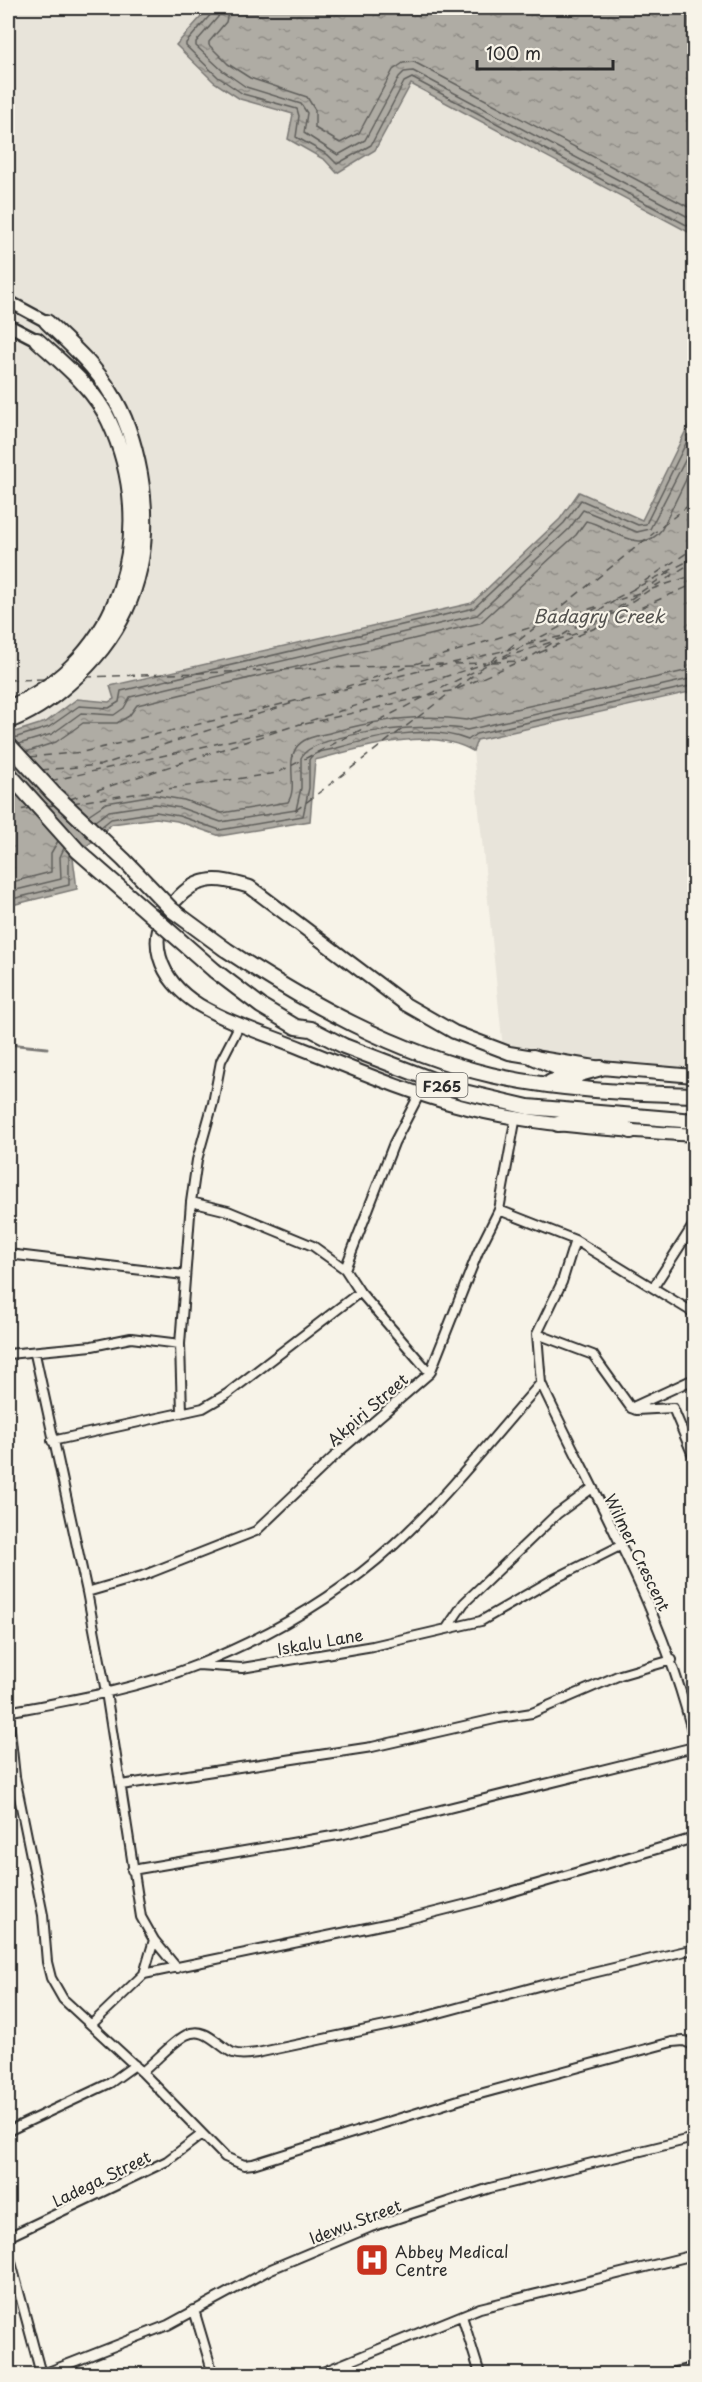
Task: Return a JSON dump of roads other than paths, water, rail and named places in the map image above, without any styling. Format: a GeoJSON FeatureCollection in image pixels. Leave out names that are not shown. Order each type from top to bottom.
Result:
{"type":"FeatureCollection","features":[{"type":"Feature","properties":{"kind":"highway"},"geometry":{"type":"LineString","coordinates":[[8,720],[24,715],[55,695],[83,671],[108,642],[128,606],[144,553],[145,511],[142,487],[136,453],[121,413],[112,394],[80,353],[46,322]]}},
{"type":"Feature","properties":{"kind":"highway"},"geometry":{"type":"LineString","coordinates":[[8,708],[41,690],[68,668],[93,641],[108,616],[122,585],[132,549],[131,500],[123,460],[109,420],[85,386],[37,339]]}},
{"type":"Feature","properties":{"kind":"highway","name":"F265"},"geometry":{"type":"LineString","coordinates":[[8,744],[53,793],[124,860],[172,910],[225,949],[289,991],[374,1035],[433,1058],[525,1082],[603,1091],[694,1095]]}},
{"type":"Feature","properties":{"kind":"highway","name":"F265"},"geometry":{"type":"LineString","coordinates":[[8,773],[78,851],[215,971],[261,1006],[296,1027],[311,1029],[379,1061],[464,1092],[528,1107],[565,1111],[631,1124],[694,1120]]}},
{"type":"Feature","properties":{"kind":"highway"},"geometry":{"type":"LineString","coordinates":[[533,1057],[575,1075],[603,1091]]}},
{"type":"Feature","properties":{"kind":"highway"},"geometry":{"type":"LineString","coordinates":[[525,1082],[551,1082],[601,1068]]}},
{"type":"Feature","properties":{"kind":"highway"},"geometry":{"type":"LineString","coordinates":[[565,1111],[631,1124]]}},
{"type":"Feature","properties":{"kind":"highway"},"geometry":{"type":"LineString","coordinates":[[558,1124],[601,1118]]}},
{"type":"Feature","properties":{"kind":"main road"},"geometry":{"type":"LineString","coordinates":[[694,1076],[601,1068],[495,1050],[454,1032],[405,1004],[250,887],[229,881],[206,881],[192,885],[161,917],[158,950],[162,968],[182,992],[199,1005],[240,1024],[420,1093],[458,1105],[558,1124],[631,1124],[694,1135]]}},
{"type":"Feature","properties":{"kind":"street"},"geometry":{"type":"LineString","coordinates":[[8,301],[46,322]]}},
{"type":"Feature","properties":{"kind":"street"},"geometry":{"type":"LineString","coordinates":[[8,325],[37,339]]}},
{"type":"Feature","properties":{"kind":"street"},"geometry":{"type":"LineString","coordinates":[[182,1412],[180,1344],[184,1275],[197,1160],[213,1103],[221,1061],[240,1024]]}},
{"type":"Feature","properties":{"kind":"street"},"geometry":{"type":"LineString","coordinates":[[345,1269],[394,1143],[420,1093]]}},
{"type":"Feature","properties":{"kind":"street","name":"Akpiri Street"},"geometry":{"type":"LineString","coordinates":[[87,1592],[142,1576],[256,1531],[340,1450],[430,1373],[478,1252],[499,1210],[516,1116]]}},
{"type":"Feature","properties":{"kind":"street"},"geometry":{"type":"LineString","coordinates":[[191,1202],[228,1211],[313,1246],[345,1269],[360,1292],[430,1373]]}},
{"type":"Feature","properties":{"kind":"street"},"geometry":{"type":"LineString","coordinates":[[499,1210],[575,1240],[694,1313]]}},
{"type":"Feature","properties":{"kind":"street"},"geometry":{"type":"LineString","coordinates":[[653,1288],[694,1224]]}},
{"type":"Feature","properties":{"kind":"street"},"geometry":{"type":"LineString","coordinates":[[575,1240],[562,1282],[537,1334],[541,1383],[450,1487],[395,1544],[332,1596],[297,1618],[197,1665],[106,1692],[8,1712],[15,1777],[43,1915],[51,1978],[63,1999],[135,2065],[201,2135],[234,2163],[253,2164],[465,2098],[672,2042],[684,2041],[693,2045],[694,2050]]}},
{"type":"Feature","properties":{"kind":"street"},"geometry":{"type":"LineString","coordinates":[[8,1254],[184,1275]]}},
{"type":"Feature","properties":{"kind":"street"},"geometry":{"type":"LineString","coordinates":[[52,1441],[203,1408],[227,1394],[360,1292]]}},
{"type":"Feature","properties":{"kind":"street"},"geometry":{"type":"LineString","coordinates":[[537,1334],[593,1355],[631,1408]]}},
{"type":"Feature","properties":{"kind":"street"},"geometry":{"type":"LineString","coordinates":[[8,1354],[92,1346],[131,1338],[180,1344]]}},
{"type":"Feature","properties":{"kind":"street"},"geometry":{"type":"LineString","coordinates":[[34,1353],[87,1592],[106,1692],[141,1917],[153,1940],[177,1968]]}},
{"type":"Feature","properties":{"kind":"street"},"geometry":{"type":"LineString","coordinates":[[631,1408],[694,1379]]}},
{"type":"Feature","properties":{"kind":"street","name":"Wilmer Crescent"},"geometry":{"type":"LineString","coordinates":[[541,1383],[591,1489],[651,1604],[672,1660],[694,1739]]}},
{"type":"Feature","properties":{"kind":"street"},"geometry":{"type":"LineString","coordinates":[[631,1408],[673,1408],[694,1458]]}},
{"type":"Feature","properties":{"kind":"street"},"geometry":{"type":"LineString","coordinates":[[447,1628],[472,1594],[557,1514],[591,1489]]}},
{"type":"Feature","properties":{"kind":"street","name":"Iskalu Lane"},"geometry":{"type":"LineString","coordinates":[[197,1665],[242,1668],[373,1646],[487,1618],[552,1580],[620,1546]]}},
{"type":"Feature","properties":{"kind":"street"},"geometry":{"type":"LineString","coordinates":[[121,1785],[372,1747],[499,1718],[532,1713],[620,1675],[672,1660]]}},
{"type":"Feature","properties":{"kind":"street"},"geometry":{"type":"LineString","coordinates":[[132,1870],[344,1834],[694,1747]]}},
{"type":"Feature","properties":{"kind":"street"},"geometry":{"type":"LineString","coordinates":[[144,1974],[487,1899],[694,1838]]}},
{"type":"Feature","properties":{"kind":"street"},"geometry":{"type":"LineString","coordinates":[[92,2024],[144,1974],[153,1940]]}},
{"type":"Feature","properties":{"kind":"street"},"geometry":{"type":"LineString","coordinates":[[142,2072],[186,2035],[195,2032],[204,2033],[240,2055],[257,2053],[409,2021],[542,1985],[694,1949]]}},
{"type":"Feature","properties":{"kind":"street"},"geometry":{"type":"LineString","coordinates":[[8,2131],[110,2083],[135,2065]]}},
{"type":"Feature","properties":{"kind":"street","name":"Ladega Street"},"geometry":{"type":"LineString","coordinates":[[8,2237],[167,2161],[201,2135]]}},
{"type":"Feature","properties":{"kind":"street","name":"Idewu Street"},"geometry":{"type":"LineString","coordinates":[[42,2374],[122,2345],[271,2269],[371,2227],[490,2188],[694,2138]]}},
{"type":"Feature","properties":{"kind":"street"},"geometry":{"type":"LineString","coordinates":[[8,2252],[42,2374]]}},
{"type":"Feature","properties":{"kind":"street"},"geometry":{"type":"LineString","coordinates":[[318,2374],[505,2301],[694,2255]]}},
{"type":"Feature","properties":{"kind":"street"},"geometry":{"type":"LineString","coordinates":[[194,2310],[213,2374]]}},
{"type":"Feature","properties":{"kind":"street"},"geometry":{"type":"LineString","coordinates":[[462,2316],[480,2374]]}},
{"type":"Feature","properties":{"kind":"street"},"geometry":{"type":"LineString","coordinates":[[672,2374],[694,2369]]}},
{"type":"Feature","properties":{"kind":"water"},"geometry":{"type":"Polygon","coordinates":[[[209,8],[694,8],[694,235],[411,84],[375,150],[337,173],[325,160],[288,139],[293,114],[240,99],[214,82],[176,45],[209,8]]]}},
{"type":"Feature","properties":{"kind":"water","name":"Badagry Creek"},"geometry":{"type":"Polygon","coordinates":[[[694,414],[694,691],[477,740],[473,751],[455,743],[416,739],[374,745],[315,760],[310,821],[220,836],[177,821],[156,818],[112,824],[73,858],[77,889],[8,906],[8,734],[46,722],[77,699],[109,702],[114,699],[110,686],[472,603],[560,519],[579,492],[642,520],[694,414]]]}},
{"type":"Feature","properties":{"kind":"waterway"},"geometry":{"type":"LineString","coordinates":[[8,1044],[47,1048]]}},
{"type":"Feature","properties":{"kind":"place","name":"Abbey Medical Centre"},"geometry":{"type":"Point","coordinates":[372,2260]}}]}
